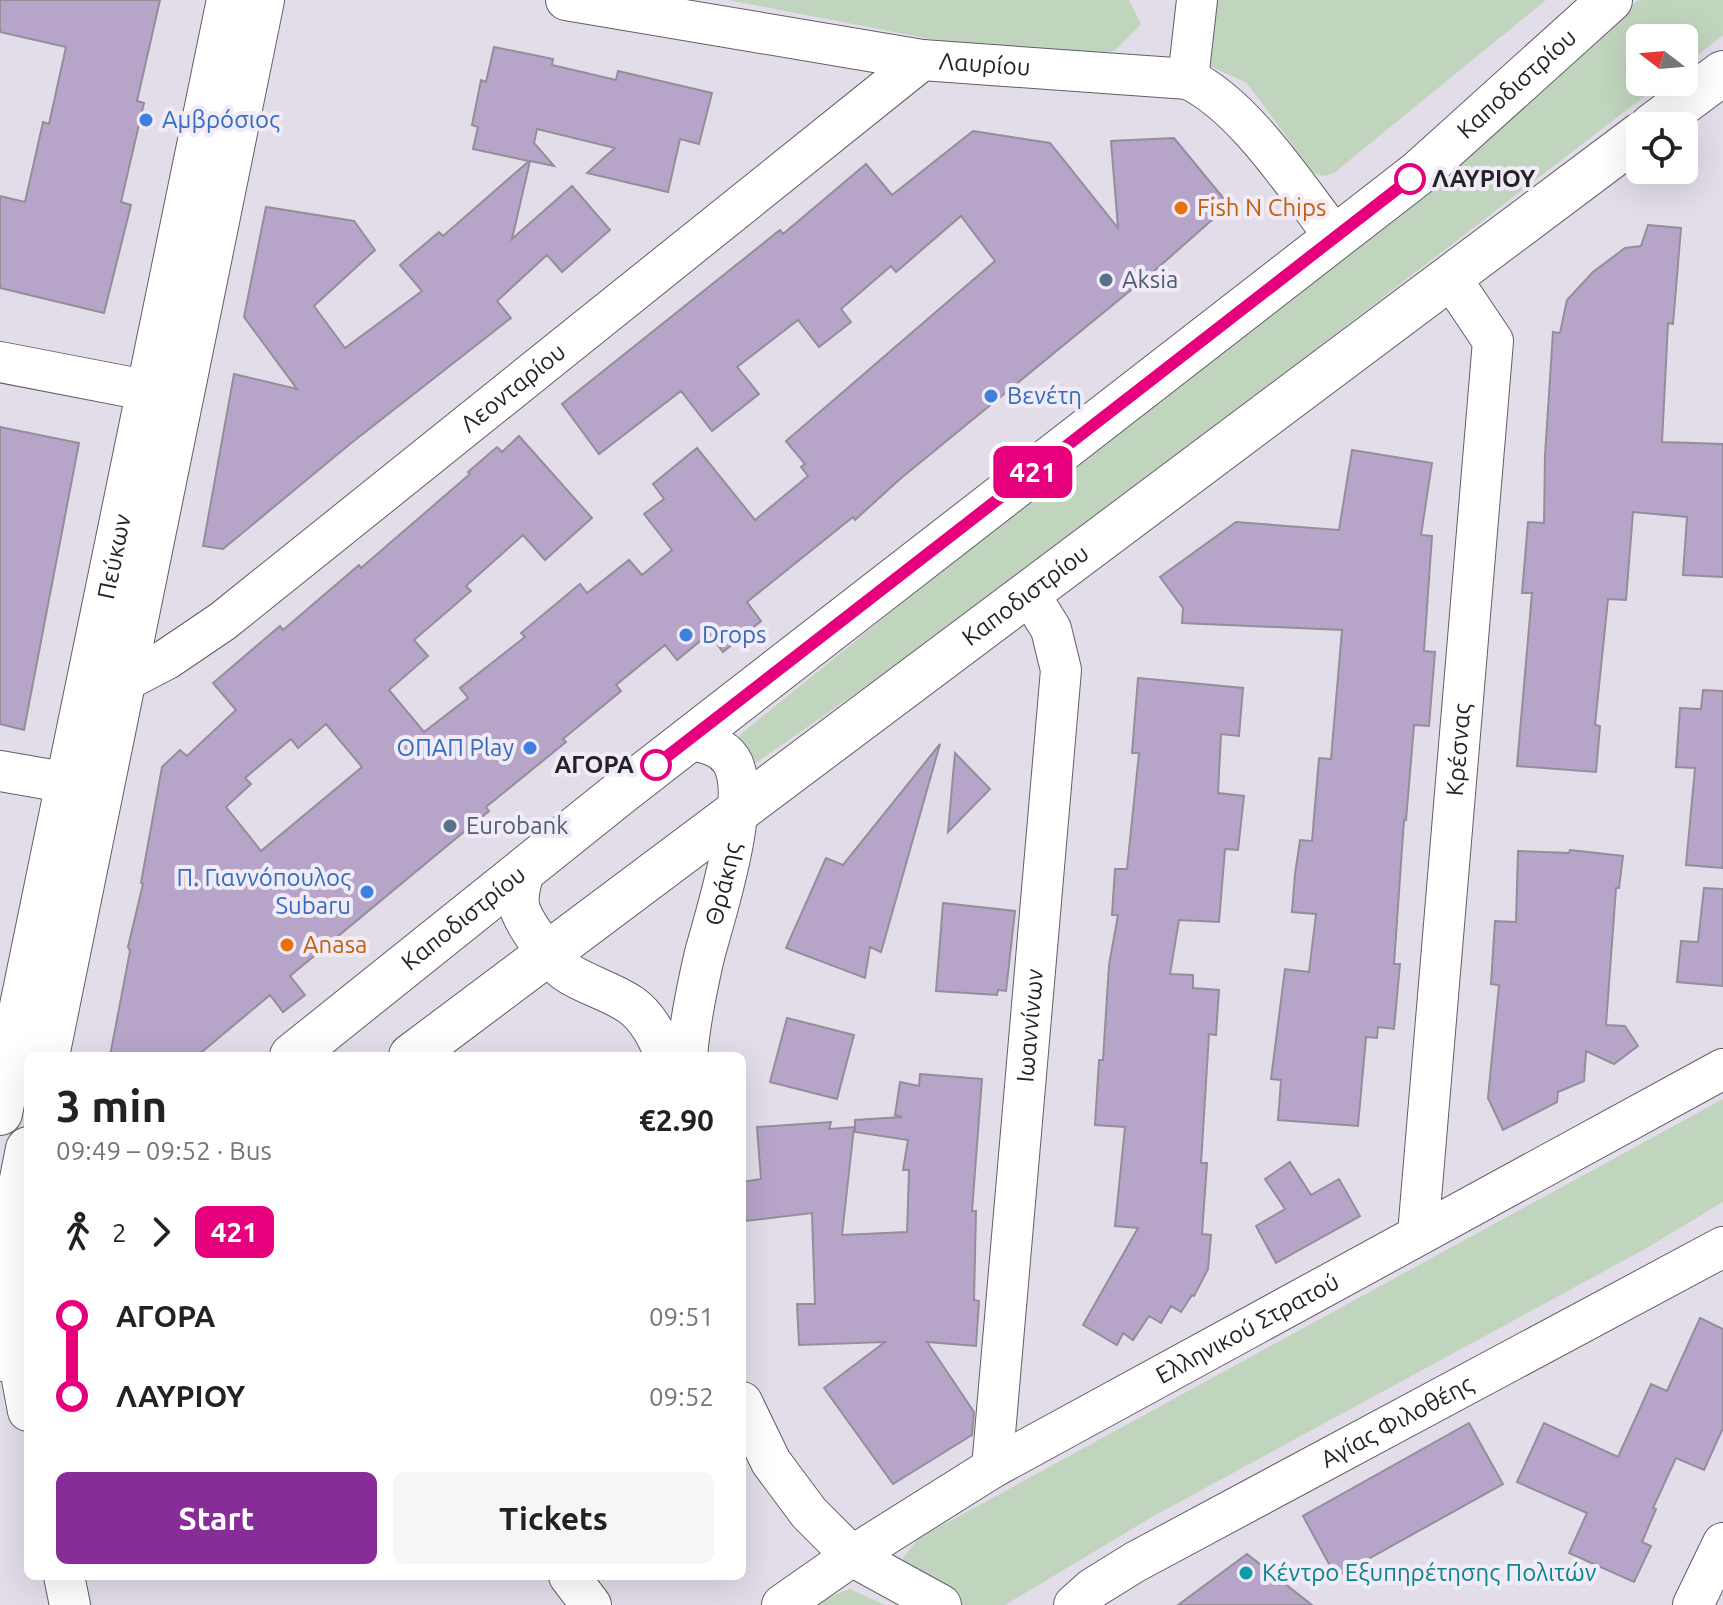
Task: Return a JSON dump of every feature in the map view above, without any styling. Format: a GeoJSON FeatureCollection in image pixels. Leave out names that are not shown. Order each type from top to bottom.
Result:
{"type":"FeatureCollection","features":[{"type":"Feature","properties":{"kind":"main road","name":"Πεύκων"},"geometry":{"type":"LineString","coordinates":[[0,1113],[84,786],[107,679],[165,394],[229,0]]}},
{"type":"Feature","properties":{"kind":"main road","name":"Πεύκων"},"geometry":{"type":"LineString","coordinates":[[165,394],[262,0]]}},
{"type":"Feature","properties":{"kind":"main road","name":"Καποδιστρίου"},"geometry":{"type":"LineString","coordinates":[[297,1052],[688,739],[1417,174],[1610,0]]}},
{"type":"Feature","properties":{"kind":"main road"},"geometry":{"type":"LineString","coordinates":[[1671,112],[1723,73]]}},
{"type":"Feature","properties":{"kind":"main road","name":"Καποδιστρίου"},"geometry":{"type":"LineString","coordinates":[[416,1052],[1626,145]]}},
{"type":"Feature","properties":{"kind":"main road","name":"Πεύκων"},"geometry":{"type":"LineString","coordinates":[[48,1052],[84,786]]}},
{"type":"Feature","properties":{"kind":"main road"},"geometry":{"type":"LineString","coordinates":[[15,1348],[10,1308],[12,1229],[24,1169]]}},
{"type":"Feature","properties":{"kind":"street","name":"Λαυρίου"},"geometry":{"type":"LineString","coordinates":[[566,0],[922,60],[1188,79],[1214,94],[1241,118],[1335,237]]}},
{"type":"Feature","properties":{"kind":"street"},"geometry":{"type":"LineString","coordinates":[[1188,79],[1197,0]]}},
{"type":"Feature","properties":{"kind":"street","name":"Λεονταρίου"},"geometry":{"type":"LineString","coordinates":[[107,679],[167,659],[223,621],[922,60]]}},
{"type":"Feature","properties":{"kind":"street","name":"Κρέσνας"},"geometry":{"type":"LineString","coordinates":[[1418,1234],[1493,341],[1450,277]]}},
{"type":"Feature","properties":{"kind":"street"},"geometry":{"type":"LineString","coordinates":[[0,362],[165,394]]}},
{"type":"Feature","properties":{"kind":"street","name":"Ιωαννίνων"},"geometry":{"type":"LineString","coordinates":[[992,1468],[1061,670],[1051,629],[1028,592]]}},
{"type":"Feature","properties":{"kind":"street","name":"Θράκης"},"geometry":{"type":"LineString","coordinates":[[687,1052],[691,1016],[723,888],[738,810],[739,783],[731,760],[713,744],[688,739]]}},
{"type":"Feature","properties":{"kind":"street"},"geometry":{"type":"LineString","coordinates":[[0,771],[84,786]]}},
{"type":"Feature","properties":{"kind":"street"},"geometry":{"type":"LineString","coordinates":[[525,868],[518,902],[521,913],[549,953],[563,969],[631,1005],[646,1018],[664,1052]]}},
{"type":"Feature","properties":{"kind":"street","name":"Ελληνικού Στρατού"},"geometry":{"type":"LineString","coordinates":[[782,1605],[852,1556],[992,1468],[1723,1069]]}},
{"type":"Feature","properties":{"kind":"street","name":"Αγίας Φιλοθέης"},"geometry":{"type":"LineString","coordinates":[[1074,1605],[1093,1588],[1135,1562],[1723,1247]]}},
{"type":"Feature","properties":{"kind":"street"},"geometry":{"type":"LineString","coordinates":[[15,1348],[24,1392]]}},
{"type":"Feature","properties":{"kind":"street"},"geometry":{"type":"LineString","coordinates":[[746,1410],[771,1462],[809,1513],[852,1556],[941,1605]]}},
{"type":"Feature","properties":{"kind":"street"},"geometry":{"type":"LineString","coordinates":[[1693,1605],[1723,1543]]}},
{"type":"Feature","properties":{"kind":"street"},"geometry":{"type":"LineString","coordinates":[[1108,1605],[1135,1562]]}},
{"type":"Feature","properties":{"kind":"street"},"geometry":{"type":"LineString","coordinates":[[65,1580],[70,1605]]}},
{"type":"Feature","properties":{"kind":"street"},"geometry":{"type":"LineString","coordinates":[[572,1580],[591,1605]]}},
{"type":"Feature","properties":{"kind":"green space"},"geometry":{"type":"Polygon","coordinates":[[[728,0],[1129,0],[1141,24],[1114,51],[1081,56],[982,49],[728,0]]]}},
{"type":"Feature","properties":{"kind":"green space"},"geometry":{"type":"Polygon","coordinates":[[[1214,0],[1546,0],[1334,173],[1323,176],[1313,173],[1247,83],[1203,63],[1214,0]]]}},
{"type":"Feature","properties":{"kind":"green space"},"geometry":{"type":"Polygon","coordinates":[[[1638,0],[1723,0],[1723,35],[1698,55],[1698,24],[1626,24],[1626,96],[1645,96],[1321,345],[876,679],[753,765],[732,746],[742,733],[1351,240],[1638,0]]]}},
{"type":"Feature","properties":{"kind":"green space"},"geometry":{"type":"Polygon","coordinates":[[[1723,1099],[1723,1202],[1645,1249],[1152,1517],[1005,1605],[946,1605],[904,1573],[903,1558],[919,1538],[1723,1099]]]}},
{"type":"Feature","properties":{"kind":"green space"},"geometry":{"type":"Polygon","coordinates":[[[850,1589],[885,1605],[818,1605],[850,1589]]]}},
{"type":"Feature","properties":{"kind":"building"},"geometry":{"type":"Polygon","coordinates":[[[0,0],[160,0],[137,101],[144,103],[121,202],[131,205],[104,313],[0,288],[0,196],[25,202],[43,122],[49,124],[66,47],[0,32],[0,0]]]}},
{"type":"Feature","properties":{"kind":"building"},"geometry":{"type":"Polygon","coordinates":[[[494,47],[553,59],[552,65],[616,80],[618,71],[712,93],[699,144],[680,139],[668,192],[587,173],[615,148],[537,129],[534,143],[554,166],[530,161],[512,239],[572,186],[610,230],[562,272],[547,255],[497,301],[511,318],[350,444],[223,549],[203,546],[234,374],[297,389],[244,317],[266,207],[354,221],[375,250],[314,306],[345,348],[422,291],[400,265],[439,232],[443,236],[529,161],[473,149],[478,127],[472,125],[481,80],[486,82],[494,47]]]}},
{"type":"Feature","properties":{"kind":"building"},"geometry":{"type":"Polygon","coordinates":[[[973,131],[1050,143],[1118,228],[1111,141],[1174,138],[1229,205],[855,520],[853,517],[747,602],[761,621],[723,652],[709,634],[677,660],[665,645],[616,685],[621,691],[563,739],[566,742],[486,807],[489,811],[290,976],[305,995],[283,1012],[270,995],[202,1052],[111,1052],[162,767],[180,750],[187,756],[236,710],[213,683],[280,626],[283,630],[359,565],[361,568],[497,447],[502,452],[519,436],[592,518],[545,560],[523,535],[466,586],[471,591],[414,640],[428,656],[389,690],[424,732],[468,698],[460,688],[525,637],[521,633],[580,584],[587,593],[629,560],[642,575],[672,550],[644,514],[664,499],[653,484],[697,448],[755,520],[808,476],[801,467],[805,464],[786,441],[995,261],[961,216],[896,272],[891,266],[841,309],[851,322],[819,347],[798,320],[737,367],[759,394],[712,431],[681,391],[599,454],[562,404],[780,230],[783,234],[866,164],[892,195],[973,131]],[[326,724],[298,748],[291,739],[245,778],[251,784],[226,807],[261,851],[362,767],[326,724]]]}},
{"type":"Feature","properties":{"kind":"building"},"geometry":{"type":"Polygon","coordinates":[[[1648,225],[1681,228],[1673,324],[1668,323],[1662,442],[1723,444],[1723,577],[1683,575],[1687,517],[1633,512],[1626,600],[1608,599],[1595,725],[1600,726],[1596,772],[1517,766],[1532,593],[1522,593],[1528,522],[1544,523],[1553,332],[1560,333],[1567,300],[1593,272],[1625,248],[1641,246],[1648,225]]]}},
{"type":"Feature","properties":{"kind":"building"},"geometry":{"type":"Polygon","coordinates":[[[0,427],[79,443],[24,730],[0,724],[0,427]]]}},
{"type":"Feature","properties":{"kind":"building"},"geometry":{"type":"Polygon","coordinates":[[[1352,450],[1432,463],[1421,535],[1432,536],[1424,651],[1435,652],[1429,726],[1414,725],[1394,964],[1400,964],[1394,1029],[1378,1027],[1377,1038],[1366,1037],[1358,1126],[1278,1120],[1281,1080],[1271,1079],[1285,969],[1309,972],[1316,914],[1292,912],[1295,874],[1300,840],[1312,841],[1319,758],[1331,759],[1342,630],[1182,623],[1183,608],[1160,577],[1236,522],[1339,530],[1352,450]]]}},
{"type":"Feature","properties":{"kind":"building"},"geometry":{"type":"Polygon","coordinates":[[[1138,678],[1243,688],[1239,736],[1221,734],[1218,793],[1244,796],[1238,850],[1225,849],[1219,922],[1179,920],[1170,974],[1193,975],[1193,988],[1219,990],[1216,1035],[1209,1034],[1201,1163],[1207,1163],[1202,1234],[1211,1235],[1208,1269],[1194,1296],[1181,1312],[1171,1306],[1161,1323],[1149,1316],[1133,1340],[1123,1333],[1117,1345],[1083,1325],[1138,1228],[1115,1226],[1125,1127],[1095,1125],[1109,965],[1118,915],[1112,915],[1115,869],[1127,869],[1139,753],[1132,753],[1138,678]]]}},
{"type":"Feature","properties":{"kind":"building"},"geometry":{"type":"Polygon","coordinates":[[[1703,690],[1723,691],[1723,868],[1686,865],[1695,768],[1676,767],[1680,708],[1701,709],[1703,690]]]}},
{"type":"Feature","properties":{"kind":"building"},"geometry":{"type":"Polygon","coordinates":[[[940,744],[881,952],[870,947],[865,978],[786,948],[826,858],[843,865],[940,744]]]}},
{"type":"Feature","properties":{"kind":"building"},"geometry":{"type":"Polygon","coordinates":[[[955,753],[990,789],[948,832],[955,753]]]}},
{"type":"Feature","properties":{"kind":"building"},"geometry":{"type":"Polygon","coordinates":[[[1570,850],[1623,856],[1619,888],[1616,888],[1606,1025],[1625,1026],[1638,1046],[1614,1064],[1586,1051],[1584,1081],[1558,1092],[1557,1102],[1503,1130],[1488,1098],[1499,985],[1491,984],[1495,921],[1516,922],[1518,851],[1569,853],[1570,850]]]}},
{"type":"Feature","properties":{"kind":"building"},"geometry":{"type":"Polygon","coordinates":[[[1704,888],[1723,889],[1723,986],[1677,982],[1681,941],[1698,942],[1704,888]]]}},
{"type":"Feature","properties":{"kind":"building"},"geometry":{"type":"Polygon","coordinates":[[[943,903],[1015,911],[1006,991],[998,990],[997,995],[936,991],[943,903]]]}},
{"type":"Feature","properties":{"kind":"building"},"geometry":{"type":"Polygon","coordinates":[[[787,1018],[854,1035],[837,1099],[770,1082],[787,1018]]]}},
{"type":"Feature","properties":{"kind":"building"},"geometry":{"type":"Polygon","coordinates":[[[920,1074],[982,1079],[972,1211],[976,1211],[974,1300],[979,1301],[976,1346],[927,1342],[974,1412],[972,1435],[893,1484],[824,1388],[885,1342],[799,1345],[797,1304],[815,1304],[812,1213],[746,1221],[746,1181],[761,1179],[757,1127],[831,1122],[829,1129],[854,1127],[842,1235],[907,1232],[909,1170],[903,1170],[908,1140],[855,1132],[855,1120],[902,1117],[895,1115],[900,1082],[919,1086],[920,1074]]]}},
{"type":"Feature","properties":{"kind":"building"},"geometry":{"type":"Polygon","coordinates":[[[1290,1162],[1311,1195],[1339,1179],[1360,1216],[1276,1263],[1256,1226],[1285,1209],[1265,1179],[1290,1162]]]}},
{"type":"Feature","properties":{"kind":"building"},"geometry":{"type":"Polygon","coordinates":[[[1700,1318],[1723,1329],[1723,1428],[1704,1470],[1676,1458],[1653,1508],[1656,1509],[1642,1542],[1651,1546],[1634,1582],[1569,1553],[1587,1513],[1517,1482],[1544,1423],[1618,1457],[1651,1384],[1667,1391],[1700,1318]]]}},
{"type":"Feature","properties":{"kind":"building"},"geometry":{"type":"Polygon","coordinates":[[[1469,1423],[1503,1484],[1336,1577],[1303,1516],[1469,1423]]]}},
{"type":"Feature","properties":{"kind":"building","name":"Κέντρο Εξυπηρέτησης Πολιτών"},"geometry":{"type":"Polygon","coordinates":[[[1247,1554],[1312,1605],[1178,1605],[1247,1554]]]}},
{"type":"Feature","properties":{"kind":"bus line","name":"421"},"geometry":{"type":"LineString","coordinates":[[656,765],[1410,179]]}},
{"type":"Feature","properties":{"kind":"place","name":"Αμβρόσιος"},"geometry":{"type":"Point","coordinates":[146,120]}},
{"type":"Feature","properties":{"kind":"place","name":"ΛΑΥΡΙΟΥ"},"geometry":{"type":"Point","coordinates":[1410,179]}},
{"type":"Feature","properties":{"kind":"place","name":"Fish N Chips"},"geometry":{"type":"Point","coordinates":[1181,208]}},
{"type":"Feature","properties":{"kind":"place","name":"Aksia"},"geometry":{"type":"Point","coordinates":[1106,280]}},
{"type":"Feature","properties":{"kind":"place","name":"Βενέτη"},"geometry":{"type":"Point","coordinates":[991,396]}},
{"type":"Feature","properties":{"kind":"place","name":"Drops"},"geometry":{"type":"Point","coordinates":[686,635]}},
{"type":"Feature","properties":{"kind":"place","name":"ΟΠΑΠ Play"},"geometry":{"type":"Point","coordinates":[530,748]}},
{"type":"Feature","properties":{"kind":"place","name":"ΑΓΟΡΑ"},"geometry":{"type":"Point","coordinates":[656,765]}},
{"type":"Feature","properties":{"kind":"place","name":"Eurobank"},"geometry":{"type":"Point","coordinates":[450,826]}},
{"type":"Feature","properties":{"kind":"place","name":"Π. Γιαννόπουλος Subaru"},"geometry":{"type":"Point","coordinates":[367,892]}},
{"type":"Feature","properties":{"kind":"place","name":"Anasa"},"geometry":{"type":"Point","coordinates":[287,945]}},
{"type":"Feature","properties":{"kind":"place","name":"Κέντρο Εξυπηρέτησης Πολιτών"},"geometry":{"type":"Point","coordinates":[1246,1573]}}]}
